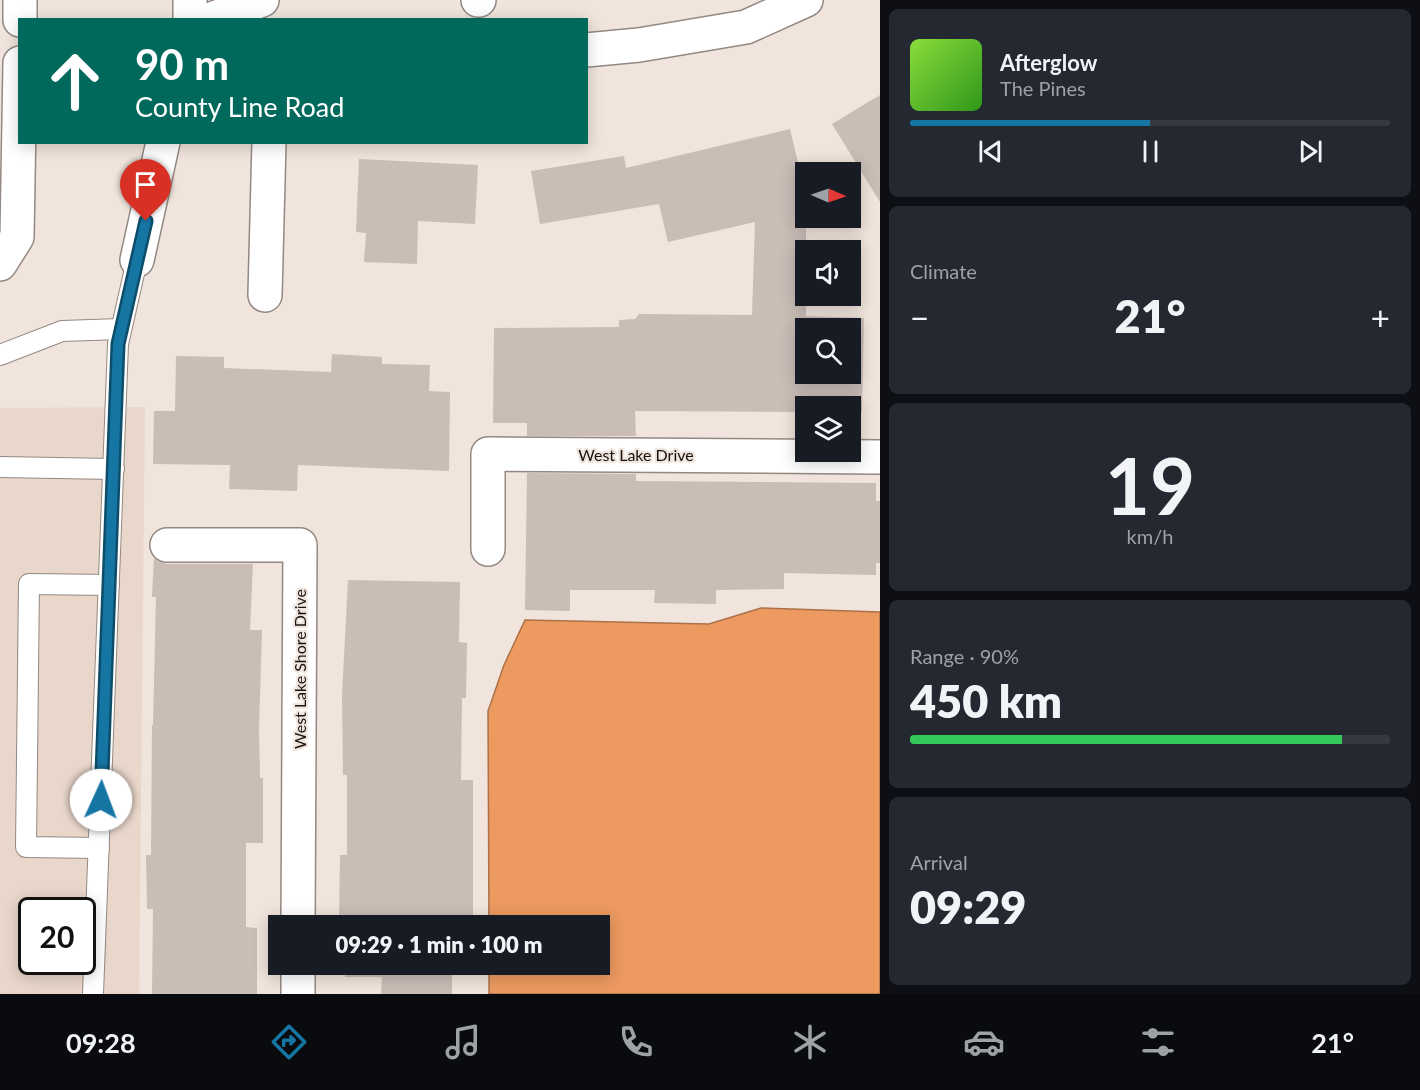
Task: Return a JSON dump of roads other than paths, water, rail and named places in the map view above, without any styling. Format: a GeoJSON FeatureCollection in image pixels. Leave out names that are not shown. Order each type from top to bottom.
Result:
{"type":"FeatureCollection","features":[{"type":"Feature","properties":{"kind":"street"},"geometry":{"type":"LineString","coordinates":[[20,0],[20,18]]}},
{"type":"Feature","properties":{"kind":"street"},"geometry":{"type":"LineString","coordinates":[[189,18],[190,0]]}},
{"type":"Feature","properties":{"kind":"street"},"geometry":{"type":"LineString","coordinates":[[214,18],[262,0]]}},
{"type":"Feature","properties":{"kind":"street"},"geometry":{"type":"LineString","coordinates":[[273,0],[273,18]]}},
{"type":"Feature","properties":{"kind":"street"},"geometry":{"type":"LineString","coordinates":[[588,50],[639,45],[746,27],[806,0]]}},
{"type":"Feature","properties":{"kind":"street"},"geometry":{"type":"LineString","coordinates":[[0,264],[17,237],[19,144]]}},
{"type":"Feature","properties":{"kind":"street"},"geometry":{"type":"LineString","coordinates":[[137,260],[163,144]]}},
{"type":"Feature","properties":{"kind":"street"},"geometry":{"type":"LineString","coordinates":[[266,295],[269,144]]}},
{"type":"Feature","properties":{"kind":"street","name":"West Lake Drive"},"geometry":{"type":"LineString","coordinates":[[488,549],[488,454],[880,457]]}},
{"type":"Feature","properties":{"kind":"street","name":"West Lake Shore Drive"},"geometry":{"type":"LineString","coordinates":[[167,545],[300,545],[298,915]]}},
{"type":"Feature","properties":{"kind":"street"},"geometry":{"type":"LineString","coordinates":[[298,975],[298,994]]}},
{"type":"Feature","properties":{"kind":"lane"},"geometry":{"type":"LineString","coordinates":[[93,994],[118,344],[137,260]]}},
{"type":"Feature","properties":{"kind":"lane"},"geometry":{"type":"LineString","coordinates":[[0,355],[62,331],[121,329]]}},
{"type":"Feature","properties":{"kind":"lane"},"geometry":{"type":"LineString","coordinates":[[0,466],[114,469]]}},
{"type":"Feature","properties":{"kind":"lane"},"geometry":{"type":"LineString","coordinates":[[99,848],[26,847],[29,584],[109,585]]}}]}
